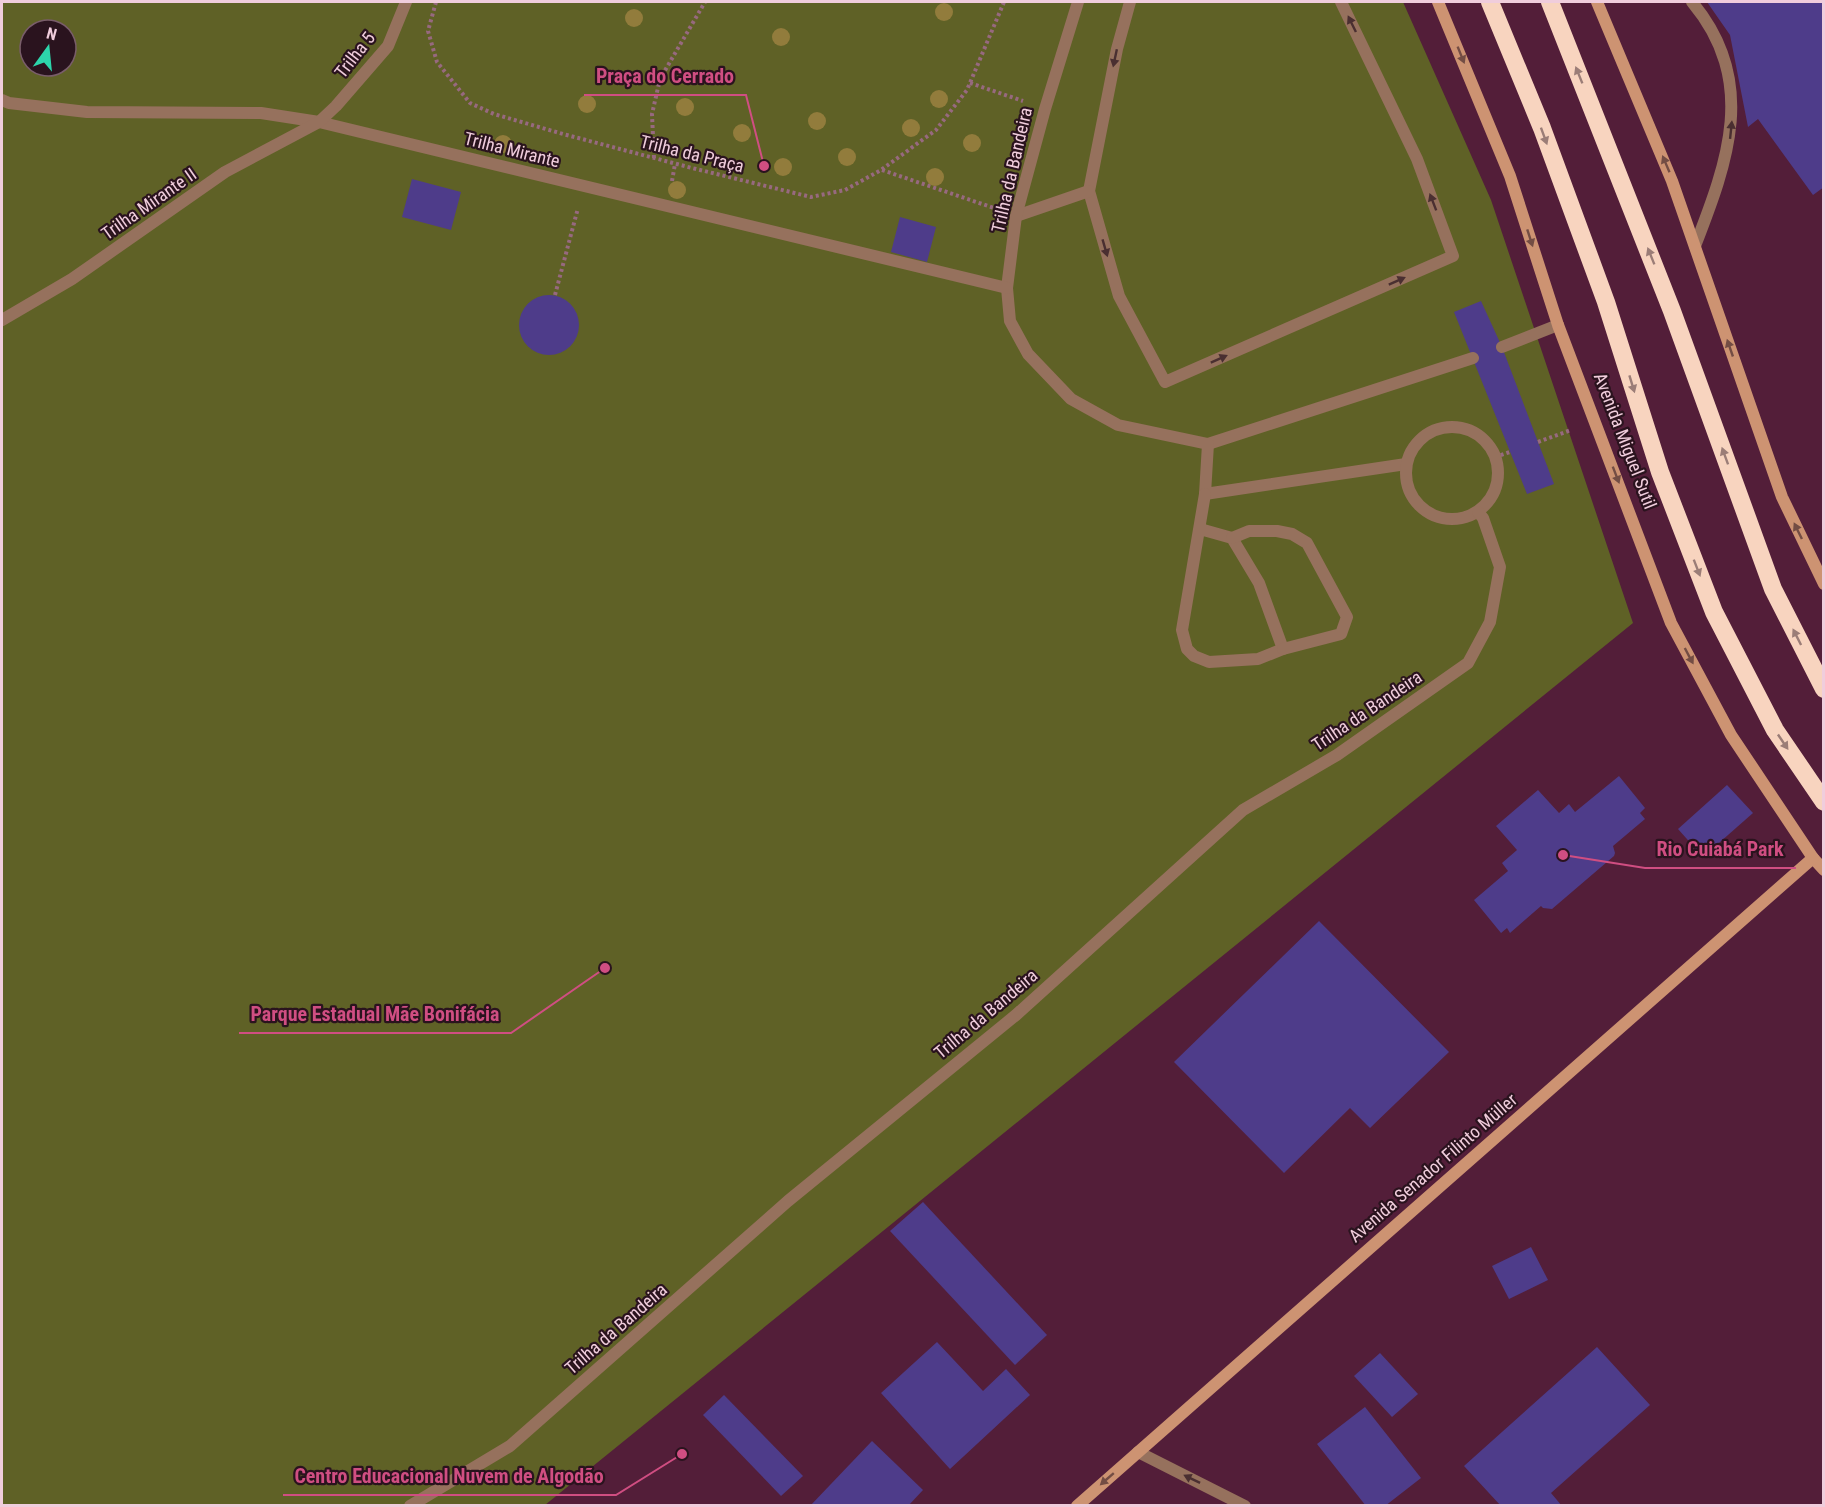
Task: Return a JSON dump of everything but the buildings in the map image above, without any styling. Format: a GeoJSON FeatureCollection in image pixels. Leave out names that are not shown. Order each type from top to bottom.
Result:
{"type":"FeatureCollection","features":[{"type":"Feature","properties":{"kind":"highway"},"geometry":{"type":"LineString","coordinates":[[1490,2],[1542,128],[1615,328],[1660,472],[1714,612],[1775,730],[1824,802]]}},
{"type":"Feature","properties":{"kind":"highway"},"geometry":{"type":"LineString","coordinates":[[1551,4],[1672,310],[1773,589],[1824,689]]}},
{"type":"Feature","properties":{"kind":"main road","name":"Avenida Miguel Sutil"},"geometry":{"type":"LineString","coordinates":[[1438,2],[1510,176],[1558,325],[1671,623],[1731,735],[1813,858],[1824,870]]}},
{"type":"Feature","properties":{"kind":"main road"},"geometry":{"type":"LineString","coordinates":[[1597,2],[1672,181],[1782,497],[1824,584]]}},
{"type":"Feature","properties":{"kind":"main road","name":"Avenida Senador Filinto Müller"},"geometry":{"type":"LineString","coordinates":[[1077,1506],[1813,858]]}},
{"type":"Feature","properties":{"kind":"street","name":"Trilha 5"},"geometry":{"type":"LineString","coordinates":[[319,122],[336,106],[388,46],[406,2]]}},
{"type":"Feature","properties":{"kind":"street","name":"Trilha da Bandeira"},"geometry":{"type":"LineString","coordinates":[[1078,2],[1045,109],[1016,216],[1007,288],[1010,321],[1028,354],[1071,399],[1118,425],[1208,444]]}},
{"type":"Feature","properties":{"kind":"street"},"geometry":{"type":"LineString","coordinates":[[1130,2],[1117,50],[1089,191],[1119,296],[1165,382],[1453,256],[1417,159],[1341,2]]}},
{"type":"Feature","properties":{"kind":"street"},"geometry":{"type":"LineString","coordinates":[[1692,2],[1704,15],[1721,48],[1730,90],[1732,118],[1730,139],[1722,172],[1695,246]]}},
{"type":"Feature","properties":{"kind":"street","name":"Trilha Mirante"},"geometry":{"type":"LineString","coordinates":[[2,100],[9,103],[87,112],[261,113],[319,122],[1007,288]]}},
{"type":"Feature","properties":{"kind":"street","name":"Trilha Mirante II"},"geometry":{"type":"LineString","coordinates":[[2,320],[72,279],[225,172],[319,122]]}},
{"type":"Feature","properties":{"kind":"street"},"geometry":{"type":"LineString","coordinates":[[1016,216],[1089,191]]}},
{"type":"Feature","properties":{"kind":"street"},"geometry":{"type":"LineString","coordinates":[[1502,347],[1558,325]]}},
{"type":"Feature","properties":{"kind":"street"},"geometry":{"type":"LineString","coordinates":[[1200,529],[1232,538],[1250,531],[1277,531],[1292,534],[1307,543],[1347,617],[1341,634],[1283,649],[1258,659],[1209,662],[1194,656],[1187,649],[1182,630],[1205,494],[1208,444],[1473,358]]}},
{"type":"Feature","properties":{"kind":"street"},"geometry":{"type":"LineString","coordinates":[[1455,427],[1475,433],[1491,447],[1495,457],[1498,467],[1497,488],[1486,506],[1469,517],[1448,520],[1428,514],[1413,500],[1405,480],[1406,464],[1417,441],[1434,430],[1455,427]]}},
{"type":"Feature","properties":{"kind":"street"},"geometry":{"type":"LineString","coordinates":[[1205,494],[1406,464]]}},
{"type":"Feature","properties":{"kind":"street","name":"Trilha da Bandeira"},"geometry":{"type":"LineString","coordinates":[[410,1506],[510,1446],[788,1202],[1016,1014],[1243,810],[1337,755],[1468,663],[1490,622],[1500,567],[1483,518],[1478,512]]}},
{"type":"Feature","properties":{"kind":"street"},"geometry":{"type":"LineString","coordinates":[[1232,538],[1258,584],[1283,649]]}},
{"type":"Feature","properties":{"kind":"street"},"geometry":{"type":"LineString","coordinates":[[1138,1452],[1245,1506]]}},
{"type":"Feature","properties":{"kind":"path","name":"Trilha da Praça"},"geometry":{"type":"LineString","coordinates":[[436,2],[428,31],[437,62],[470,103],[494,114],[654,158],[811,197],[845,190],[881,170],[936,130],[967,90],[1004,2]]}},
{"type":"Feature","properties":{"kind":"path"},"geometry":{"type":"LineString","coordinates":[[654,158],[652,114],[660,79],[705,2]]}},
{"type":"Feature","properties":{"kind":"path"},"geometry":{"type":"LineString","coordinates":[[970,83],[1045,109]]}},
{"type":"Feature","properties":{"kind":"path"},"geometry":{"type":"LineString","coordinates":[[881,170],[1016,216]]}},
{"type":"Feature","properties":{"kind":"path"},"geometry":{"type":"LineString","coordinates":[[555,295],[584,186]]}},
{"type":"Feature","properties":{"kind":"path"},"geometry":{"type":"LineString","coordinates":[[1538,442],[1595,421]]}},
{"type":"Feature","properties":{"kind":"path"},"geometry":{"type":"LineString","coordinates":[[1495,457],[1510,452]]}},
{"type":"Feature","properties":{"kind":"shaded area"},"geometry":{"type":"Polygon","coordinates":[[[2,2],[1403,2],[1491,200],[1633,623],[545,1505],[2,1506],[2,2]]]}},
{"type":"Feature","properties":{"kind":"place","name":"Praça do Cerrado"},"geometry":{"type":"Point","coordinates":[764,166]}},
{"type":"Feature","properties":{"kind":"place","name":"Rio Cuiabá Park"},"geometry":{"type":"Point","coordinates":[1563,855]}},
{"type":"Feature","properties":{"kind":"place","name":"Parque Estadual Mãe Bonifácia"},"geometry":{"type":"Point","coordinates":[605,968]}},
{"type":"Feature","properties":{"kind":"place","name":"Centro Educacional Nuvem de Algodão"},"geometry":{"type":"Point","coordinates":[682,1454]}}]}
